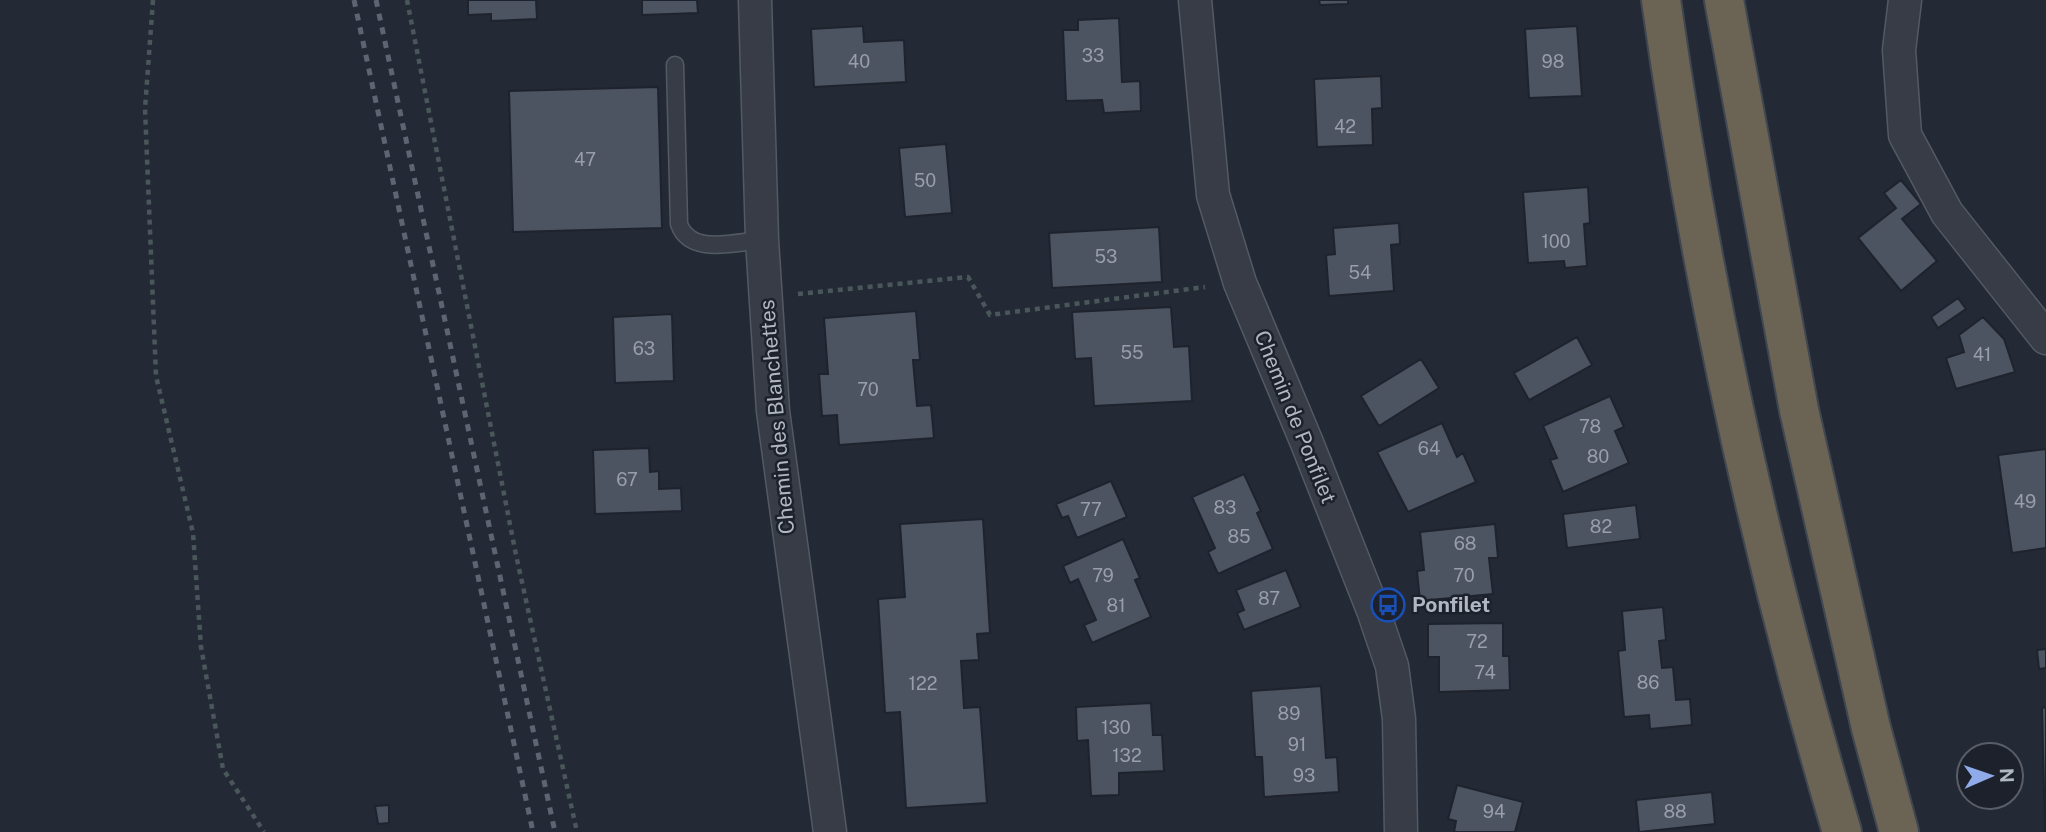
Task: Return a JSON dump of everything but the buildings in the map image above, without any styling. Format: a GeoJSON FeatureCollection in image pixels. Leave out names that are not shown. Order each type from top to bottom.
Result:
{"type":"FeatureCollection","features":[{"type":"Feature","properties":{"kind":"highway"},"geometry":{"type":"LineString","coordinates":[[1661,0],[1684,156],[1745,465],[1781,614],[1842,832]]}},
{"type":"Feature","properties":{"kind":"highway"},"geometry":{"type":"LineString","coordinates":[[1724,0],[1799,410],[1837,582],[1899,832]]}},
{"type":"Feature","properties":{"kind":"highway"},"geometry":{"type":"LineString","coordinates":[[1748,0],[1776,278]]}},
{"type":"Feature","properties":{"kind":"street","name":"Chemin des Blanchettes"},"geometry":{"type":"LineString","coordinates":[[755,0],[762,240],[773,411],[783,501],[830,832]]}},
{"type":"Feature","properties":{"kind":"street","name":"Chemin de Ponfilet"},"geometry":{"type":"LineString","coordinates":[[1195,0],[1213,195],[1240,283],[1312,456],[1392,666],[1399,731],[1401,832]]}},
{"type":"Feature","properties":{"kind":"street"},"geometry":{"type":"LineString","coordinates":[[1905,0],[1899,50],[1905,135],[1947,213],[2046,338]]}},
{"type":"Feature","properties":{"kind":"lane"},"geometry":{"type":"LineString","coordinates":[[675,65],[679,224],[682,234],[690,241],[701,244],[762,240]]}},
{"type":"Feature","properties":{"kind":"path"},"geometry":{"type":"LineString","coordinates":[[153,0],[145,109],[156,376],[193,533],[201,647],[223,769],[264,832]]}},
{"type":"Feature","properties":{"kind":"path"},"geometry":{"type":"LineString","coordinates":[[407,0],[516,555],[577,832]]}},
{"type":"Feature","properties":{"kind":"path"},"geometry":{"type":"LineString","coordinates":[[766,297],[968,277],[990,315],[1240,283]]}},
{"type":"Feature","properties":{"kind":"railway"},"geometry":{"type":"LineString","coordinates":[[354,0],[533,832]]}},
{"type":"Feature","properties":{"kind":"railway"},"geometry":{"type":"LineString","coordinates":[[376,0],[555,832]]}},
{"type":"Feature","properties":{"kind":"place","name":"Ponfilet"},"geometry":{"type":"Point","coordinates":[1388,605]}}]}
